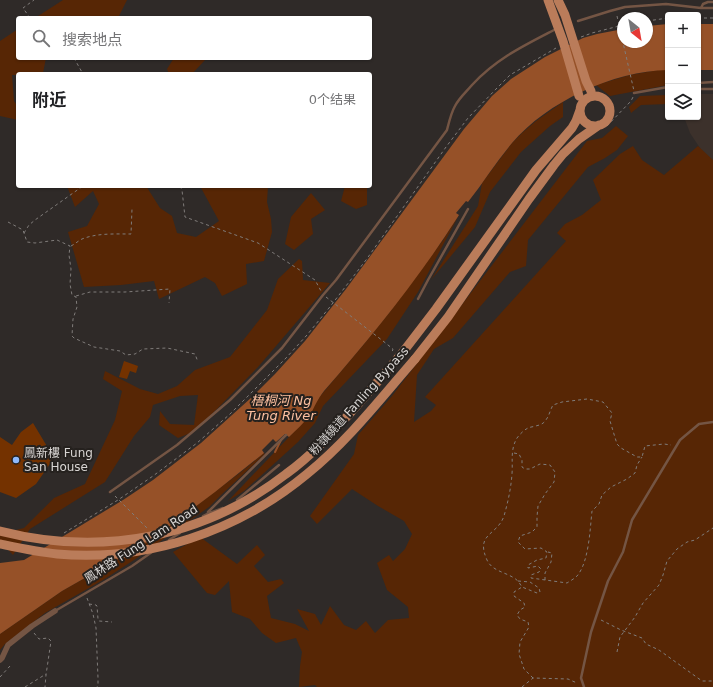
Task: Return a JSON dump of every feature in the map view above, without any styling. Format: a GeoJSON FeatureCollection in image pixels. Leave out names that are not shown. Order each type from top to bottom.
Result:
{"type":"FeatureCollection","features":[{"type":"Feature","properties":{"kind":"main road"},"geometry":{"type":"LineString","coordinates":[[548,0],[563,41],[579,96],[581,118],[587,124],[594,126],[599,125],[608,119],[610,109],[605,100],[593,93],[586,81],[565,15],[558,0]]}},
{"type":"Feature","properties":{"kind":"main road"},"geometry":{"type":"LineString","coordinates":[[580,109],[585,99],[593,93]]}},
{"type":"Feature","properties":{"kind":"main road","name":"粉嶺繞道 Fanling Bypass"},"geometry":{"type":"LineString","coordinates":[[0,531],[40,540],[95,543],[135,540],[171,532],[202,522],[242,503],[273,485],[315,450],[387,371],[436,309],[536,170],[572,128],[580,109]]}},
{"type":"Feature","properties":{"kind":"main road","name":"粉嶺繞道 Fanling Bypass"},"geometry":{"type":"LineString","coordinates":[[0,544],[36,551],[76,555],[115,554],[137,551],[173,544],[210,532],[245,516],[277,497],[308,474],[336,448],[371,410],[415,359],[448,317],[544,177],[572,145],[599,125]]}},
{"type":"Feature","properties":{"kind":"street","name":"鳳林路 Fung Lam Road"},"geometry":{"type":"LineString","coordinates":[[0,660],[8,645],[47,615],[55,611]]}},
{"type":"Feature","properties":{"kind":"lane"},"geometry":{"type":"LineString","coordinates":[[701,8],[703,4],[713,2]]}},
{"type":"Feature","properties":{"kind":"lane"},"geometry":{"type":"LineString","coordinates":[[578,21],[625,7],[666,4],[713,8]]}},
{"type":"Feature","properties":{"kind":"lane"},"geometry":{"type":"LineString","coordinates":[[110,492],[177,445],[230,400],[282,348],[324,296],[447,130],[454,108],[461,96],[500,60],[524,45],[554,30]]}},
{"type":"Feature","properties":{"kind":"lane"},"geometry":{"type":"LineString","coordinates":[[701,83],[713,82]]}},
{"type":"Feature","properties":{"kind":"lane"},"geometry":{"type":"LineString","coordinates":[[634,92],[665,87]]}},
{"type":"Feature","properties":{"kind":"lane"},"geometry":{"type":"LineString","coordinates":[[701,89],[713,89]]}},
{"type":"Feature","properties":{"kind":"lane"},"geometry":{"type":"LineString","coordinates":[[418,299],[468,209]]}},
{"type":"Feature","properties":{"kind":"lane"},"geometry":{"type":"LineString","coordinates":[[584,687],[581,678],[591,632],[608,581],[623,552],[632,520],[680,440],[699,424],[713,422]]}},
{"type":"Feature","properties":{"kind":"lane"},"geometry":{"type":"LineString","coordinates":[[207,514],[286,435]]}},
{"type":"Feature","properties":{"kind":"lane"},"geometry":{"type":"LineString","coordinates":[[232,503],[279,466]]}},
{"type":"Feature","properties":{"kind":"lane","name":"鳳林路 Fung Lam Road"},"geometry":{"type":"LineString","coordinates":[[55,611],[132,566],[207,514],[226,507]]}},
{"type":"Feature","properties":{"kind":"path"},"geometry":{"type":"LineString","coordinates":[[29,16],[23,8],[34,0]]}},
{"type":"Feature","properties":{"kind":"path"},"geometry":{"type":"LineString","coordinates":[[653,20],[665,18]]}},
{"type":"Feature","properties":{"kind":"path"},"geometry":{"type":"LineString","coordinates":[[701,18],[713,18]]}},
{"type":"Feature","properties":{"kind":"path"},"geometry":{"type":"LineString","coordinates":[[624,48],[634,92]]}},
{"type":"Feature","properties":{"kind":"path"},"geometry":{"type":"LineString","coordinates":[[75,60],[82,72]]}},
{"type":"Feature","properties":{"kind":"path"},"geometry":{"type":"LineString","coordinates":[[24,233],[35,220],[80,188]]}},
{"type":"Feature","properties":{"kind":"path"},"geometry":{"type":"LineString","coordinates":[[181,188],[186,217],[258,243],[315,280],[324,296],[386,343]]}},
{"type":"Feature","properties":{"kind":"path"},"geometry":{"type":"LineString","coordinates":[[70,246],[82,239],[93,236],[131,234],[132,209]]}},
{"type":"Feature","properties":{"kind":"path"},"geometry":{"type":"LineString","coordinates":[[8,222],[22,230],[27,242],[35,243],[57,240],[70,246]]}},
{"type":"Feature","properties":{"kind":"path"},"geometry":{"type":"LineString","coordinates":[[70,246],[70,284],[72,295],[76,297],[77,307],[73,320],[72,336],[74,338],[94,347],[120,351],[126,355],[135,354],[143,349],[166,348],[195,354],[198,362]]}},
{"type":"Feature","properties":{"kind":"path"},"geometry":{"type":"LineString","coordinates":[[76,297],[90,292],[125,292],[170,289],[169,303]]}},
{"type":"Feature","properties":{"kind":"path"},"geometry":{"type":"LineString","coordinates":[[518,581],[530,582],[539,588],[540,592],[537,594],[522,587],[518,581],[516,578],[492,567],[484,550],[484,541],[488,535],[498,527],[503,518],[508,501],[512,474],[512,452],[516,439],[521,433],[527,428],[546,421],[552,405],[562,402],[587,399],[603,402],[612,413],[610,421],[617,444],[637,457],[642,457]]}},
{"type":"Feature","properties":{"kind":"path"},"geometry":{"type":"LineString","coordinates":[[547,552],[546,558],[536,560],[528,565],[528,568],[538,566],[541,569],[539,572],[531,575],[532,578],[567,583],[577,576],[585,560],[590,534],[592,511],[599,504],[602,495],[635,473],[645,446],[664,444],[677,446]]}},
{"type":"Feature","properties":{"kind":"path"},"geometry":{"type":"LineString","coordinates":[[512,452],[519,454],[522,460],[522,467],[525,470],[540,464],[550,465],[555,472],[554,482],[538,506],[537,527],[532,532],[520,536],[518,542],[525,549],[541,548],[552,553],[552,562],[545,573],[545,580]]}},
{"type":"Feature","properties":{"kind":"path"},"geometry":{"type":"LineString","coordinates":[[115,496],[151,532]]}},
{"type":"Feature","properties":{"kind":"path"},"geometry":{"type":"LineString","coordinates":[[617,652],[620,637],[635,617],[643,602],[659,585],[667,561],[687,542],[695,540],[713,528]]}},
{"type":"Feature","properties":{"kind":"path"},"geometry":{"type":"LineString","coordinates":[[522,587],[514,592],[514,596],[524,604],[524,607],[517,615],[520,619],[528,622],[529,627],[520,642],[519,654],[524,669],[533,678]]}},
{"type":"Feature","properties":{"kind":"path"},"geometry":{"type":"LineString","coordinates":[[85,594],[93,614],[96,628],[98,678],[98,685],[96,687]]}},
{"type":"Feature","properties":{"kind":"path"},"geometry":{"type":"LineString","coordinates":[[89,604],[97,606],[99,621],[112,622]]}},
{"type":"Feature","properties":{"kind":"path"},"geometry":{"type":"LineString","coordinates":[[596,617],[621,630],[642,638],[646,644],[659,650],[702,682],[713,681]]}},
{"type":"Feature","properties":{"kind":"path"},"geometry":{"type":"LineString","coordinates":[[30,628],[39,639],[48,638],[51,641],[46,674],[46,687]]}},
{"type":"Feature","properties":{"kind":"path"},"geometry":{"type":"LineString","coordinates":[[0,677],[10,666]]}},
{"type":"Feature","properties":{"kind":"path"},"geometry":{"type":"LineString","coordinates":[[25,687],[46,674]]}},
{"type":"Feature","properties":{"kind":"path"},"geometry":{"type":"LineString","coordinates":[[522,687],[533,678],[568,679],[578,684]]}},
{"type":"Feature","properties":{"kind":"shaded area"},"geometry":{"type":"Polygon","coordinates":[[[63,0],[127,0],[119,16],[38,16],[63,0]]]}},
{"type":"Feature","properties":{"kind":"shaded area"},"geometry":{"type":"Polygon","coordinates":[[[16,30],[16,60],[46,60],[43,72],[16,72],[16,75],[12,75],[14,101],[16,104],[16,120],[0,116],[0,41],[16,30]]]}},
{"type":"Feature","properties":{"kind":"shaded area"},"geometry":{"type":"Polygon","coordinates":[[[173,60],[205,60],[194,72],[168,72],[167,69],[173,60]]]}},
{"type":"Feature","properties":{"kind":"shaded area"},"geometry":{"type":"Polygon","coordinates":[[[665,70],[665,86],[610,96],[596,85],[630,75],[665,70]]]}},
{"type":"Feature","properties":{"kind":"shaded area"},"geometry":{"type":"Polygon","coordinates":[[[701,94],[713,94],[713,162],[702,151],[690,133],[685,120],[701,120],[701,94]]]}},
{"type":"Feature","properties":{"kind":"shaded area"},"geometry":{"type":"Polygon","coordinates":[[[665,95],[665,104],[641,105],[631,113],[629,107],[640,96],[665,95]]]}},
{"type":"Feature","properties":{"kind":"shaded area"},"geometry":{"type":"Polygon","coordinates":[[[563,102],[563,117],[550,126],[521,152],[490,192],[475,227],[431,280],[478,206],[482,183],[512,143],[522,133],[563,102]]]}},
{"type":"Feature","properties":{"kind":"shaded area"},"geometry":{"type":"Polygon","coordinates":[[[616,126],[628,136],[617,150],[588,167],[528,240],[526,266],[510,272],[453,338],[434,349],[417,375],[414,422],[431,411],[436,405],[425,397],[566,241],[557,233],[565,224],[582,215],[601,200],[593,180],[620,154],[633,146],[642,160],[664,175],[698,146],[713,160],[713,687],[317,687],[315,685],[299,687],[302,652],[296,638],[276,643],[262,633],[250,619],[232,612],[229,581],[215,595],[207,593],[173,552],[200,537],[237,564],[257,545],[265,555],[254,566],[268,582],[281,579],[284,583],[267,596],[271,618],[295,624],[309,631],[297,609],[315,614],[321,625],[330,606],[344,625],[356,630],[366,621],[375,633],[388,620],[409,618],[408,607],[387,590],[377,563],[389,555],[393,561],[405,549],[412,534],[404,521],[352,489],[317,524],[310,516],[354,454],[358,435],[392,396],[587,141],[602,138],[616,126]]]}},
{"type":"Feature","properties":{"kind":"shaded area"},"geometry":{"type":"Polygon","coordinates":[[[68,188],[148,188],[160,208],[172,216],[177,233],[196,237],[219,221],[201,188],[268,188],[267,202],[272,232],[264,261],[246,264],[247,284],[222,296],[215,283],[205,277],[159,299],[154,281],[84,287],[68,232],[87,226],[99,204],[93,191],[75,207],[68,188]]]}},
{"type":"Feature","properties":{"kind":"shaded area"},"geometry":{"type":"Polygon","coordinates":[[[344,188],[367,188],[367,205],[356,209],[341,201],[344,188]]]}},
{"type":"Feature","properties":{"kind":"shaded area"},"geometry":{"type":"Polygon","coordinates":[[[311,193],[325,210],[311,219],[313,234],[294,250],[285,244],[291,217],[311,193]]]}},
{"type":"Feature","properties":{"kind":"shaded area"},"geometry":{"type":"Polygon","coordinates":[[[459,215],[418,292],[387,339],[323,406],[315,423],[298,442],[244,491],[228,501],[309,416],[317,400],[389,313],[443,240],[459,215]]]}},
{"type":"Feature","properties":{"kind":"shaded area"},"geometry":{"type":"Polygon","coordinates":[[[299,259],[302,261],[303,280],[330,283],[258,367],[193,432],[178,438],[159,425],[160,411],[170,424],[194,425],[198,395],[180,396],[153,405],[150,417],[134,436],[105,482],[30,529],[13,555],[0,541],[0,534],[24,528],[54,498],[85,484],[115,420],[122,391],[103,379],[105,371],[140,389],[158,394],[177,386],[195,370],[230,357],[267,310],[278,279],[299,259]]]}},
{"type":"Feature","properties":{"kind":"shaded area"},"geometry":{"type":"Polygon","coordinates":[[[264,453],[265,454],[209,507],[134,560],[103,580],[45,613],[5,644],[0,650],[0,634],[62,591],[151,540],[264,453]]]}},
{"type":"Feature","properties":{"kind":"water","name":"梧桐河 Ng Tung River"},"geometry":{"type":"Polygon","coordinates":[[[665,24],[665,70],[625,76],[582,92],[543,114],[526,128],[500,158],[468,202],[466,201],[456,213],[459,215],[428,261],[378,327],[324,391],[303,424],[289,437],[285,434],[276,442],[273,439],[262,450],[264,453],[151,540],[62,591],[0,634],[0,563],[24,560],[123,500],[153,480],[201,443],[252,397],[305,341],[346,289],[464,129],[492,96],[511,79],[545,57],[583,38],[617,30],[617,48],[653,48],[653,25],[665,24]]]}},
{"type":"Feature","properties":{"kind":"water"},"geometry":{"type":"Polygon","coordinates":[[[701,24],[713,24],[713,70],[701,70],[701,24]]]}},
{"type":"Feature","properties":{"kind":"building"},"geometry":{"type":"Polygon","coordinates":[[[124,361],[138,366],[136,373],[130,371],[127,379],[119,377],[124,361]]]}},
{"type":"Feature","properties":{"kind":"building"},"geometry":{"type":"Polygon","coordinates":[[[33,423],[54,458],[36,484],[16,498],[0,492],[0,437],[12,445],[21,432],[33,423]]]}},
{"type":"Feature","properties":{"kind":"waterway"},"geometry":{"type":"LineString","coordinates":[[275,452],[281,440]]}},
{"type":"Feature","properties":{"kind":"place","name":"鳳新樓 Fung San House"},"geometry":{"type":"Point","coordinates":[16,460]}}]}
